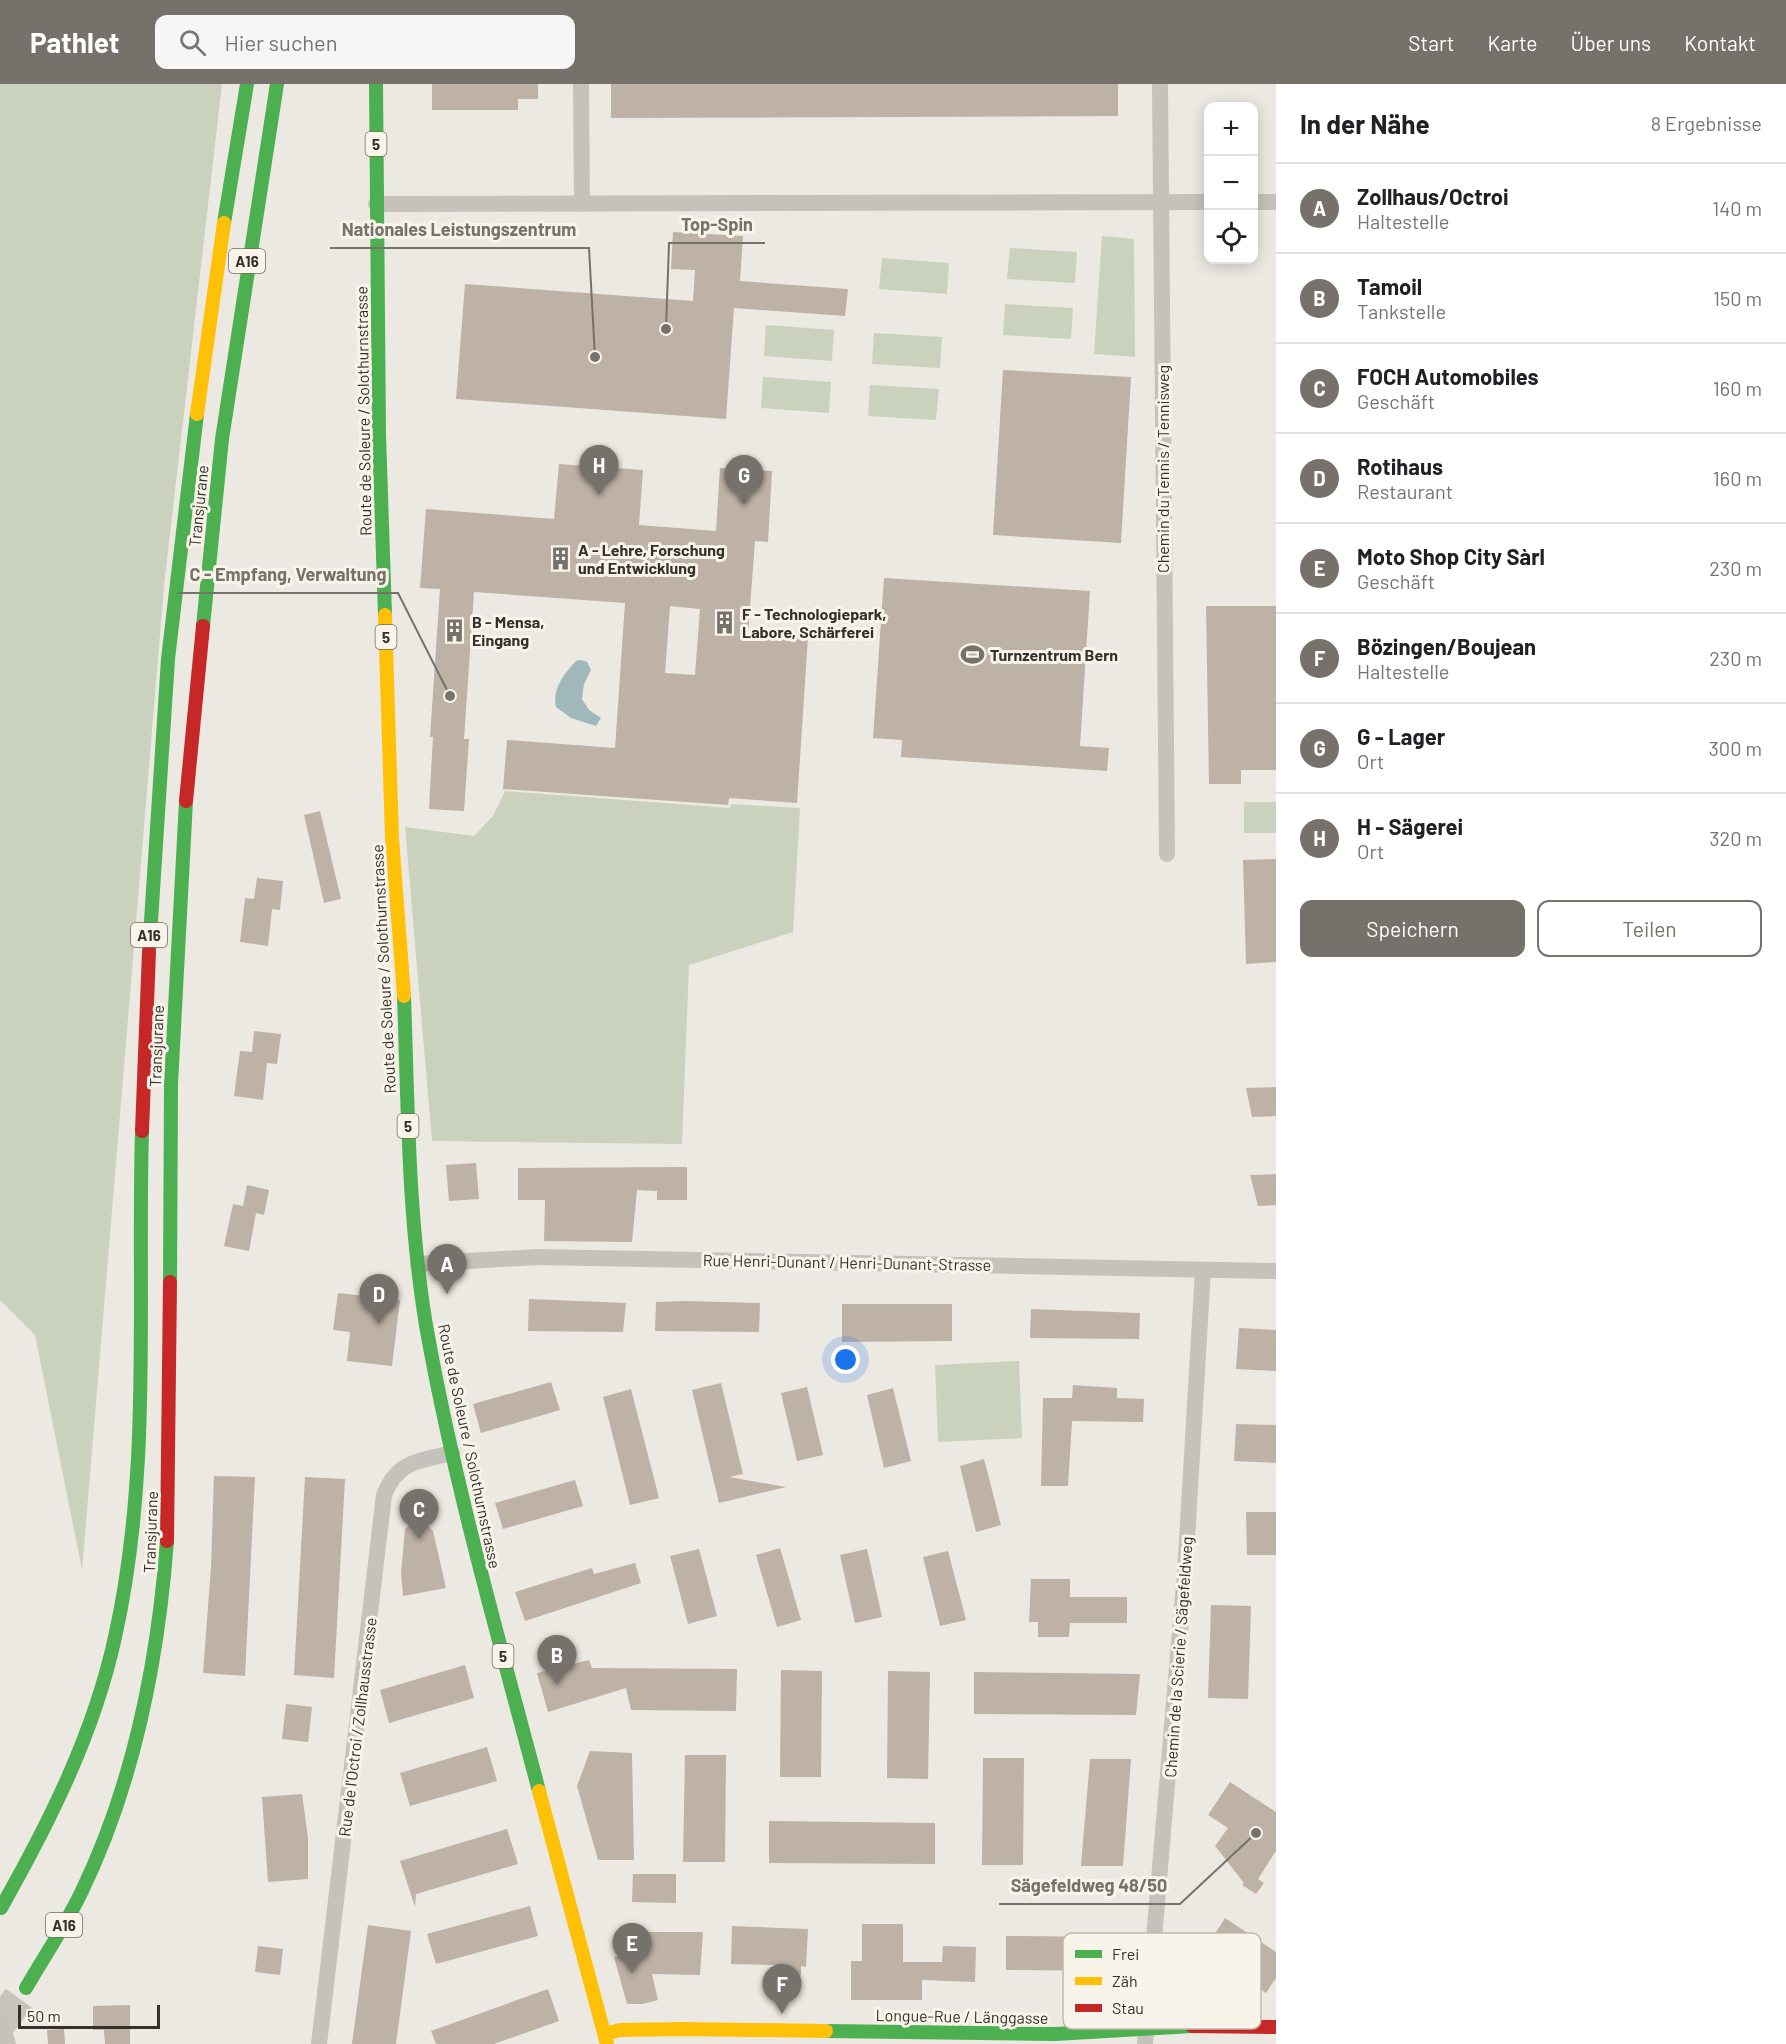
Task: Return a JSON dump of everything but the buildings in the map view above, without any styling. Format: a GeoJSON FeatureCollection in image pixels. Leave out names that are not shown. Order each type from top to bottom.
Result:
{"type":"FeatureCollection","features":[{"type":"Feature","properties":{"kind":"main road","name":"Transjurane"},"geometry":{"type":"LineString","coordinates":[[1,1908],[26,1865],[67,1783],[88,1729],[123,1600],[132,1526],[139,1396],[143,1098],[155,839],[176,596],[195,431],[210,310],[247,84]]}},
{"type":"Feature","properties":{"kind":"main road","name":"Transjurane"},"geometry":{"type":"LineString","coordinates":[[27,1988],[76,1903],[96,1859],[123,1787],[153,1670],[162,1608],[168,1522],[171,1084],[188,771],[222,439],[276,84]]}},
{"type":"Feature","properties":{"kind":"main road","name":"Route de Soleure / Solothurnstrasse"},"geometry":{"type":"LineString","coordinates":[[376,84],[379,435],[392,838],[404,988],[411,1205],[427,1330],[452,1453],[483,1583],[606,2039]]}},
{"type":"Feature","properties":{"kind":"main road","name":"Longue-Rue / Länggasse"},"geometry":{"type":"LineString","coordinates":[[1261,2028],[1276,2027]]}},
{"type":"Feature","properties":{"kind":"main road","name":"Longue-Rue / Länggasse"},"geometry":{"type":"LineString","coordinates":[[606,2039],[620,2030],[683,2029],[1146,2036],[1247,2029]]}},
{"type":"Feature","properties":{"kind":"main road"},"geometry":{"type":"LineString","coordinates":[[673,2044],[683,2029]]}},
{"type":"Feature","properties":{"kind":"street"},"geometry":{"type":"LineString","coordinates":[[581,84],[582,204]]}},
{"type":"Feature","properties":{"kind":"street","name":"Chemin du Tennis / Tennisweg"},"geometry":{"type":"LineString","coordinates":[[1160,84],[1167,854]]}},
{"type":"Feature","properties":{"kind":"street"},"geometry":{"type":"LineString","coordinates":[[376,204],[1204,202]]}},
{"type":"Feature","properties":{"kind":"street"},"geometry":{"type":"LineString","coordinates":[[1258,202],[1276,202]]}},
{"type":"Feature","properties":{"kind":"street","name":"Rue Henri-Dunant / Henri-Dunant-Strasse"},"geometry":{"type":"LineString","coordinates":[[418,1264],[549,1257],[1276,1271]]}},
{"type":"Feature","properties":{"kind":"street","name":"Chemin de la Scierie / Sägefeldweg"},"geometry":{"type":"LineString","coordinates":[[1155,1933],[1185,1573],[1203,1270]]}},
{"type":"Feature","properties":{"kind":"street","name":"Rue de l'Octroi / Zollhausstrasse"},"geometry":{"type":"LineString","coordinates":[[319,2044],[384,1495],[388,1484],[404,1466],[452,1453]]}},
{"type":"Feature","properties":{"kind":"street"},"geometry":{"type":"LineString","coordinates":[[0,2020],[8,2044]]}},
{"type":"Feature","properties":{"kind":"green space"},"geometry":{"type":"Polygon","coordinates":[[[0,84],[222,84],[164,586],[82,1570],[35,1335],[0,1300],[0,84]]]}},
{"type":"Feature","properties":{"kind":"green space"},"geometry":{"type":"Polygon","coordinates":[[[1102,236],[1134,239],[1135,357],[1094,354],[1102,236]]]}},
{"type":"Feature","properties":{"kind":"green space"},"geometry":{"type":"Polygon","coordinates":[[[1010,248],[1077,252],[1075,283],[1007,279],[1010,248]]]}},
{"type":"Feature","properties":{"kind":"green space"},"geometry":{"type":"Polygon","coordinates":[[[882,258],[949,263],[947,294],[879,289],[882,258]]]}},
{"type":"Feature","properties":{"kind":"green space"},"geometry":{"type":"Polygon","coordinates":[[[1005,304],[1073,308],[1071,339],[1003,335],[1005,304]]]}},
{"type":"Feature","properties":{"kind":"green space"},"geometry":{"type":"Polygon","coordinates":[[[766,325],[834,330],[832,361],[764,356],[766,325]]]}},
{"type":"Feature","properties":{"kind":"green space"},"geometry":{"type":"Polygon","coordinates":[[[874,333],[942,337],[940,368],[872,364],[874,333]]]}},
{"type":"Feature","properties":{"kind":"green space"},"geometry":{"type":"Polygon","coordinates":[[[763,377],[831,382],[829,413],[761,408],[763,377]]]}},
{"type":"Feature","properties":{"kind":"green space"},"geometry":{"type":"Polygon","coordinates":[[[870,385],[939,389],[936,420],[868,416],[870,385]]]}},
{"type":"Feature","properties":{"kind":"green space"},"geometry":{"type":"Polygon","coordinates":[[[505,791],[730,808],[731,804],[800,808],[793,932],[689,965],[682,1144],[432,1141],[405,827],[474,836],[493,816],[505,791]]]}},
{"type":"Feature","properties":{"kind":"green space"},"geometry":{"type":"Polygon","coordinates":[[[1244,802],[1276,802],[1276,833],[1244,833],[1244,802]]]}},
{"type":"Feature","properties":{"kind":"green space"},"geometry":{"type":"Polygon","coordinates":[[[1019,1361],[1022,1438],[938,1442],[935,1365],[1019,1361]]]}},
{"type":"Feature","properties":{"kind":"water"},"geometry":{"type":"Polygon","coordinates":[[[576,661],[587,662],[591,670],[584,684],[582,699],[589,710],[601,718],[596,726],[571,718],[556,707],[555,700],[560,682],[576,661]]]}},
{"type":"Feature","properties":{"kind":"tunnel"},"geometry":{"type":"LineString","coordinates":[[0,2024],[26,1988]]}},
{"type":"Feature","properties":{"kind":"traffic: fast"},"geometry":{"type":"LineString","coordinates":[[224,223],[247,84]]}},
{"type":"Feature","properties":{"kind":"traffic: fast"},"geometry":{"type":"LineString","coordinates":[[203,626],[222,439],[277,84]]}},
{"type":"Feature","properties":{"kind":"traffic: fast"},"geometry":{"type":"LineString","coordinates":[[376,84],[379,435],[385,615]]}},
{"type":"Feature","properties":{"kind":"traffic: fast"},"geometry":{"type":"LineString","coordinates":[[149,952],[168,659],[197,414]]}},
{"type":"Feature","properties":{"kind":"traffic: fast"},"geometry":{"type":"LineString","coordinates":[[170,1282],[171,1084],[186,801]]}},
{"type":"Feature","properties":{"kind":"traffic: fast"},"geometry":{"type":"LineString","coordinates":[[404,996],[412,1206],[427,1331],[464,1505],[539,1791]]}},
{"type":"Feature","properties":{"kind":"traffic: fast"},"geometry":{"type":"LineString","coordinates":[[1,1908],[53,1810],[82,1743],[106,1673],[127,1575],[138,1449],[142,1131]]}},
{"type":"Feature","properties":{"kind":"traffic: fast"},"geometry":{"type":"LineString","coordinates":[[26,1988],[81,1893],[116,1809],[150,1676],[167,1541]]}},
{"type":"Feature","properties":{"kind":"traffic: fast"},"geometry":{"type":"LineString","coordinates":[[826,2031],[1055,2034],[1141,2029]]}},
{"type":"Feature","properties":{"kind":"traffic: slow"},"geometry":{"type":"LineString","coordinates":[[197,414],[224,223]]}},
{"type":"Feature","properties":{"kind":"traffic: slow"},"geometry":{"type":"LineString","coordinates":[[385,615],[392,838],[404,996]]}},
{"type":"Feature","properties":{"kind":"traffic: slow"},"geometry":{"type":"LineString","coordinates":[[539,1791],[607,2044]]}},
{"type":"Feature","properties":{"kind":"traffic: slow"},"geometry":{"type":"LineString","coordinates":[[605,2034],[620,2030],[683,2029],[826,2031]]}},
{"type":"Feature","properties":{"kind":"traffic: jam"},"geometry":{"type":"LineString","coordinates":[[186,801],[203,626]]}},
{"type":"Feature","properties":{"kind":"traffic: jam"},"geometry":{"type":"LineString","coordinates":[[142,1131],[149,952]]}},
{"type":"Feature","properties":{"kind":"traffic: jam"},"geometry":{"type":"LineString","coordinates":[[167,1541],[170,1282]]}},
{"type":"Feature","properties":{"kind":"traffic: jam"},"geometry":{"type":"LineString","coordinates":[[1261,2027],[1276,2027]]}},
{"type":"Feature","properties":{"kind":"place","name":"Top-Spin"},"geometry":{"type":"Point","coordinates":[666,329]}},
{"type":"Feature","properties":{"kind":"place","name":"Nationales Leistungszentrum"},"geometry":{"type":"Point","coordinates":[595,357]}},
{"type":"Feature","properties":{"kind":"place","name":"H - Sägerei"},"geometry":{"type":"Point","coordinates":[599,495]}},
{"type":"Feature","properties":{"kind":"place","name":"G - Lager"},"geometry":{"type":"Point","coordinates":[744,505]}},
{"type":"Feature","properties":{"kind":"place","name":"A - Lehre, Forschung und Entwicklung"},"geometry":{"type":"Point","coordinates":[560,558]}},
{"type":"Feature","properties":{"kind":"place","name":"F - Technologiepark, Labore, Schärferei"},"geometry":{"type":"Point","coordinates":[724,622]}},
{"type":"Feature","properties":{"kind":"place","name":"B - Mensa, Eingang"},"geometry":{"type":"Point","coordinates":[454,630]}},
{"type":"Feature","properties":{"kind":"place","name":"Turnzentrum Bern"},"geometry":{"type":"Point","coordinates":[972,654]}},
{"type":"Feature","properties":{"kind":"place","name":"C - Empfang, Verwaltung"},"geometry":{"type":"Point","coordinates":[450,696]}},
{"type":"Feature","properties":{"kind":"place","name":"Zollhaus/Octroi"},"geometry":{"type":"Point","coordinates":[447,1294]}},
{"type":"Feature","properties":{"kind":"place","name":"Rotihaus"},"geometry":{"type":"Point","coordinates":[379,1324]}},
{"type":"Feature","properties":{"kind":"place","name":"FOCH Automobiles"},"geometry":{"type":"Point","coordinates":[419,1539]}},
{"type":"Feature","properties":{"kind":"place","name":"Tamoil"},"geometry":{"type":"Point","coordinates":[557,1685]}},
{"type":"Feature","properties":{"kind":"place","name":"Sägefeldweg 48/50"},"geometry":{"type":"Point","coordinates":[1256,1833]}},
{"type":"Feature","properties":{"kind":"place","name":"Moto Shop City Sàrl"},"geometry":{"type":"Point","coordinates":[632,1973]}},
{"type":"Feature","properties":{"kind":"place","name":"Bözingen/Boujean"},"geometry":{"type":"Point","coordinates":[782,2014]}}]}
